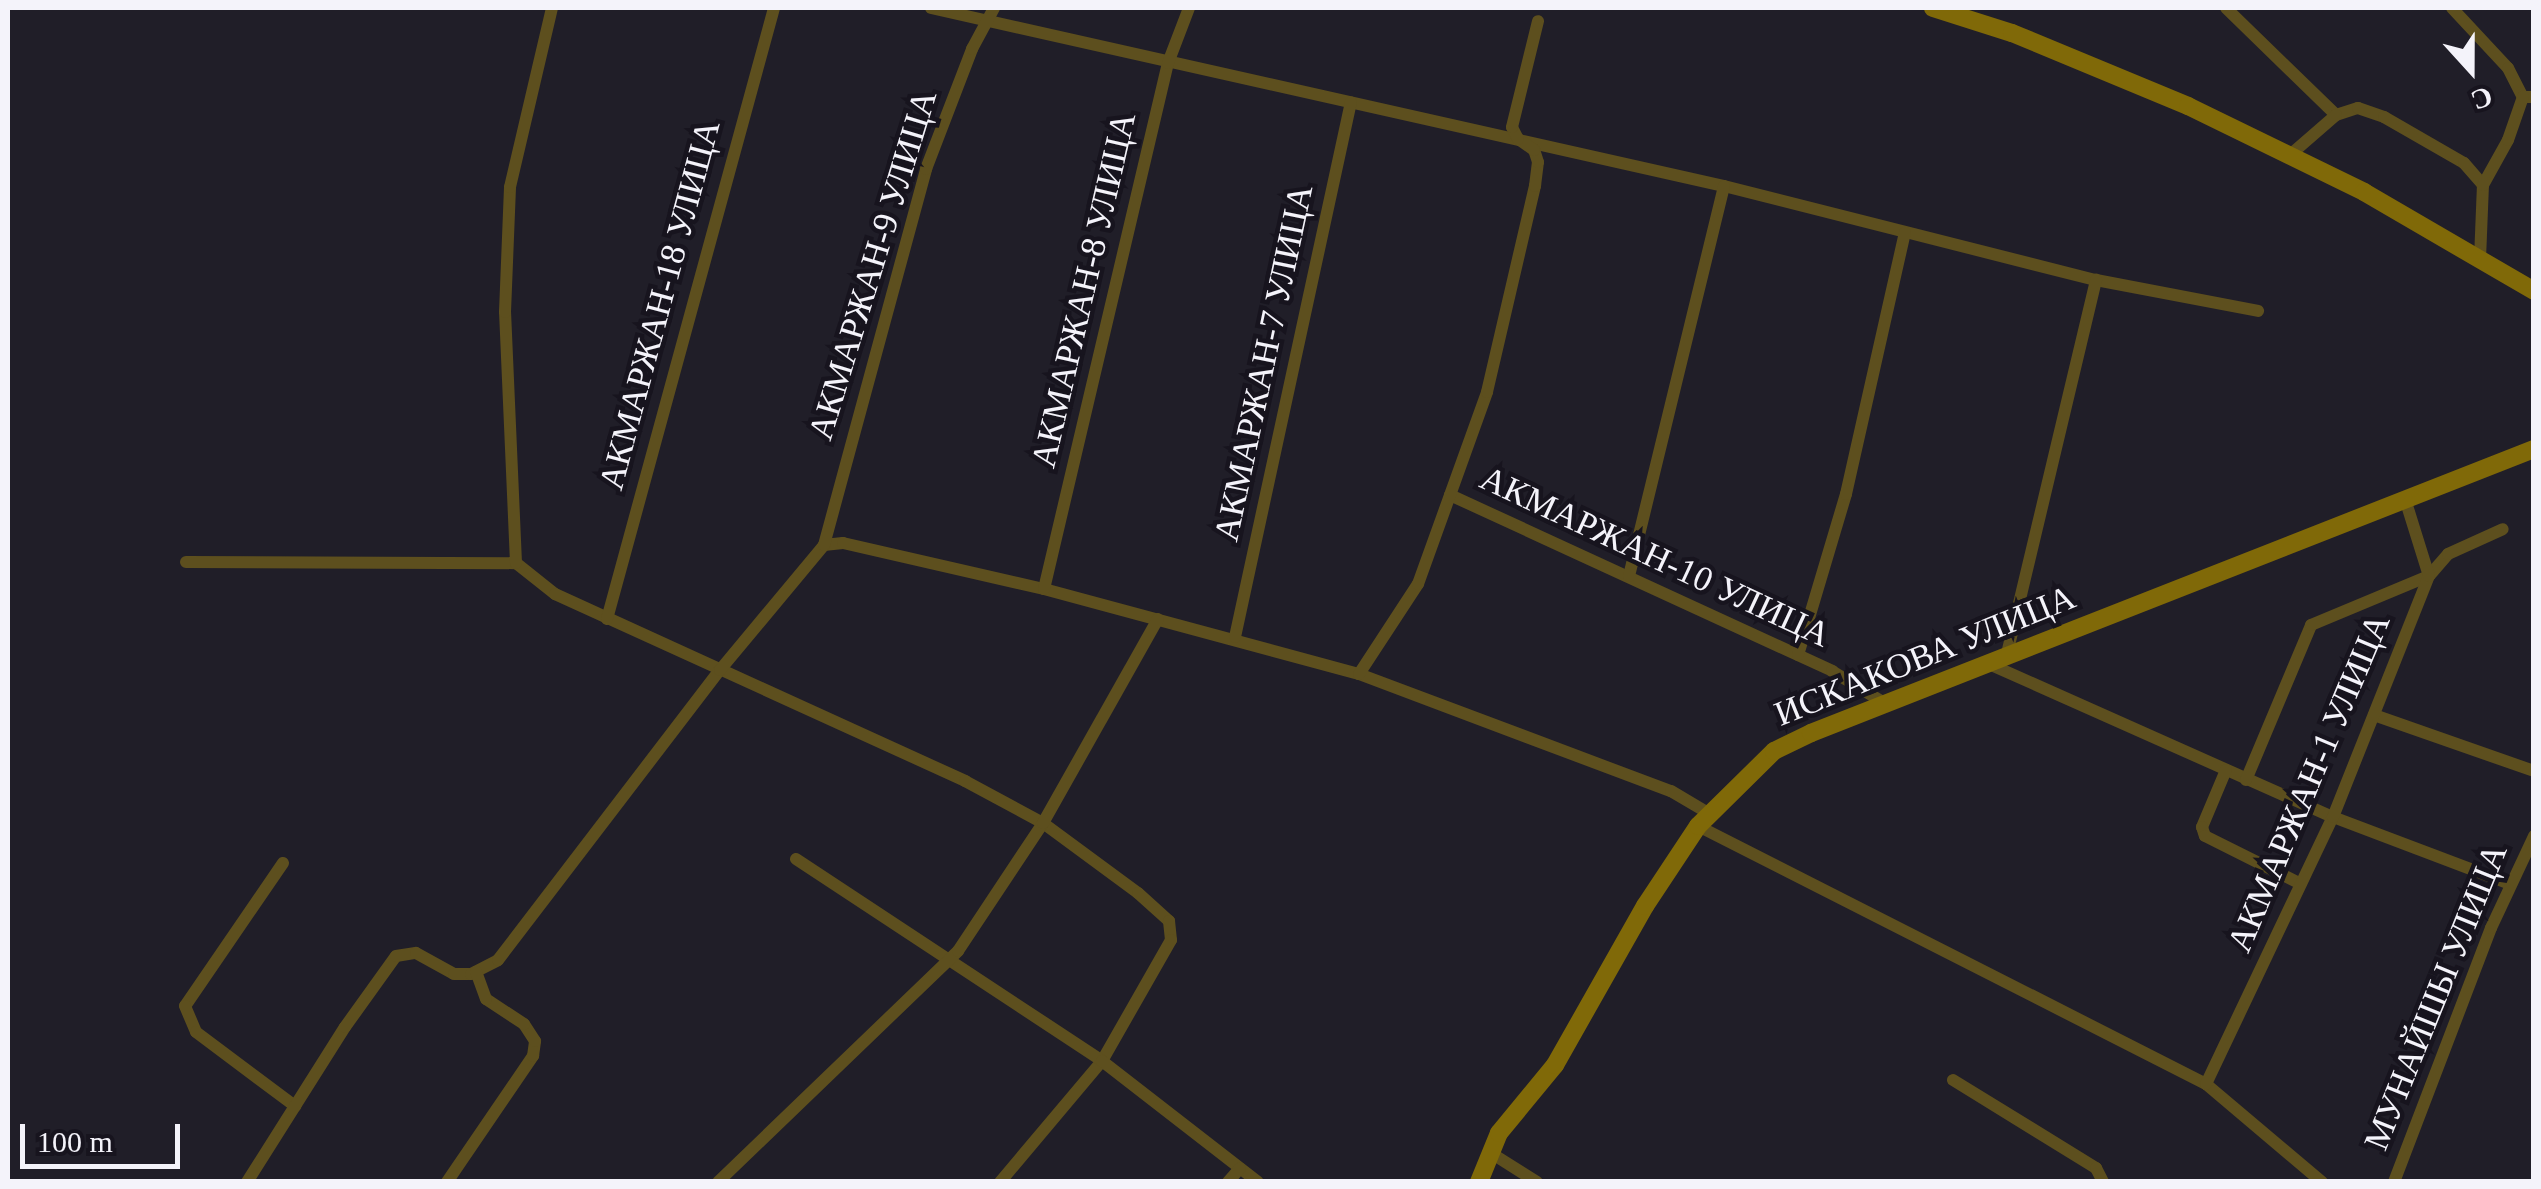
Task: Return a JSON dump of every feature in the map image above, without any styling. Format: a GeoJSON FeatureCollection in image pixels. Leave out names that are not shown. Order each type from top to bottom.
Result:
{"type":"FeatureCollection","features":[{"type":"Feature","properties":{"kind":"street"},"geometry":{"type":"LineString","coordinates":[[516,563],[505,312],[510,187],[552,8]]}},
{"type":"Feature","properties":{"kind":"street","name":"АКМАРЖАН-18 УЛИЦА"},"geometry":{"type":"LineString","coordinates":[[607,619],[774,8]]}},
{"type":"Feature","properties":{"kind":"street"},"geometry":{"type":"LineString","coordinates":[[931,8],[992,14],[1168,63],[1724,186],[2096,280],[2258,311]]}},
{"type":"Feature","properties":{"kind":"street","name":"АКМАРЖАН-8 УЛИЦА"},"geometry":{"type":"LineString","coordinates":[[1044,589],[1168,63],[1189,8]]}},
{"type":"Feature","properties":{"kind":"street"},"geometry":{"type":"LineString","coordinates":[[1933,8],[1973,14],[2188,106],[2364,192],[2534,291]]}},
{"type":"Feature","properties":{"kind":"street"},"geometry":{"type":"LineString","coordinates":[[2226,8],[2336,115]]}},
{"type":"Feature","properties":{"kind":"street"},"geometry":{"type":"LineString","coordinates":[[2452,8],[2508,68],[2528,97],[2483,185],[2480,259]]}},
{"type":"Feature","properties":{"kind":"street","name":"АКМАРЖАН-9 УЛИЦА"},"geometry":{"type":"LineString","coordinates":[[824,544],[926,170],[972,50],[992,14]]}},
{"type":"Feature","properties":{"kind":"street"},"geometry":{"type":"LineString","coordinates":[[1359,674],[1418,584],[1487,392],[1538,162],[1534,150],[1518,139],[1512,127],[1538,21]]}},
{"type":"Feature","properties":{"kind":"street","name":"АКМАРЖАН-7 УЛИЦА"},"geometry":{"type":"LineString","coordinates":[[1236,637],[1351,102]]}},
{"type":"Feature","properties":{"kind":"street"},"geometry":{"type":"LineString","coordinates":[[2290,156],[2336,115],[2358,108],[2384,116],[2464,163],[2483,185]]}},
{"type":"Feature","properties":{"kind":"street"},"geometry":{"type":"LineString","coordinates":[[1630,576],[1724,186]]}},
{"type":"Feature","properties":{"kind":"street"},"geometry":{"type":"LineString","coordinates":[[1798,655],[1846,494],[1906,233]]}},
{"type":"Feature","properties":{"kind":"street"},"geometry":{"type":"LineString","coordinates":[[2096,280],[1998,661],[2332,818],[2510,884]]}},
{"type":"Feature","properties":{"kind":"street","name":"ИСКАКОВА УЛИЦА"},"geometry":{"type":"LineString","coordinates":[[1479,1182],[1499,1133],[1555,1065],[1645,906],[1703,819],[1774,752],[1886,704],[2534,449]]}},
{"type":"Feature","properties":{"kind":"street","name":"АКМАРЖАН-10 УЛИЦА"},"geometry":{"type":"LineString","coordinates":[[1450,495],[1798,655],[1886,704]]}},
{"type":"Feature","properties":{"kind":"street"},"geometry":{"type":"LineString","coordinates":[[2405,500],[2429,576]]}},
{"type":"Feature","properties":{"kind":"street"},"geometry":{"type":"LineString","coordinates":[[2246,780],[2311,625],[2429,576],[2448,554],[2503,529]]}},
{"type":"Feature","properties":{"kind":"street"},"geometry":{"type":"LineString","coordinates":[[247,1182],[396,956],[416,953],[454,974],[476,972],[498,960],[720,670],[824,544],[843,543],[1236,637],[1359,674],[1671,791],[1703,819],[2206,1084],[2322,1182]]}},
{"type":"Feature","properties":{"kind":"street"},"geometry":{"type":"LineString","coordinates":[[186,562],[516,563],[555,594],[806,712],[890,745],[1043,823],[1138,893],[1172,927],[1171,940],[1102,1061],[1000,1182]]}},
{"type":"Feature","properties":{"kind":"street","name":"АКМАРЖАН-1 УЛИЦА"},"geometry":{"type":"LineString","coordinates":[[2206,1084],[2332,818],[2429,576]]}},
{"type":"Feature","properties":{"kind":"street"},"geometry":{"type":"LineString","coordinates":[[718,1182],[948,960],[1043,823],[1158,618]]}},
{"type":"Feature","properties":{"kind":"street"},"geometry":{"type":"LineString","coordinates":[[2374,715],[2533,768]]}},
{"type":"Feature","properties":{"kind":"street"},"geometry":{"type":"LineString","coordinates":[[2226,770],[2202,826],[2205,836],[2301,884]]}},
{"type":"Feature","properties":{"kind":"street","name":"МУНАЙШЫ УЛИЦА"},"geometry":{"type":"LineString","coordinates":[[2394,1182],[2510,884],[2534,836]]}},
{"type":"Feature","properties":{"kind":"street"},"geometry":{"type":"LineString","coordinates":[[796,859],[1102,1061],[1258,1182]]}},
{"type":"Feature","properties":{"kind":"street"},"geometry":{"type":"LineString","coordinates":[[283,863],[186,1006],[196,1032],[294,1106]]}},
{"type":"Feature","properties":{"kind":"street"},"geometry":{"type":"LineString","coordinates":[[447,1182],[533,1056],[535,1040],[524,1024],[486,999],[476,972]]}},
{"type":"Feature","properties":{"kind":"street"},"geometry":{"type":"LineString","coordinates":[[1953,1080],[2096,1168],[2103,1182]]}},
{"type":"Feature","properties":{"kind":"street"},"geometry":{"type":"LineString","coordinates":[[1490,1153],[1537,1182]]}},
{"type":"Feature","properties":{"kind":"street"},"geometry":{"type":"LineString","coordinates":[[1228,1182],[1240,1168]]}}]}
